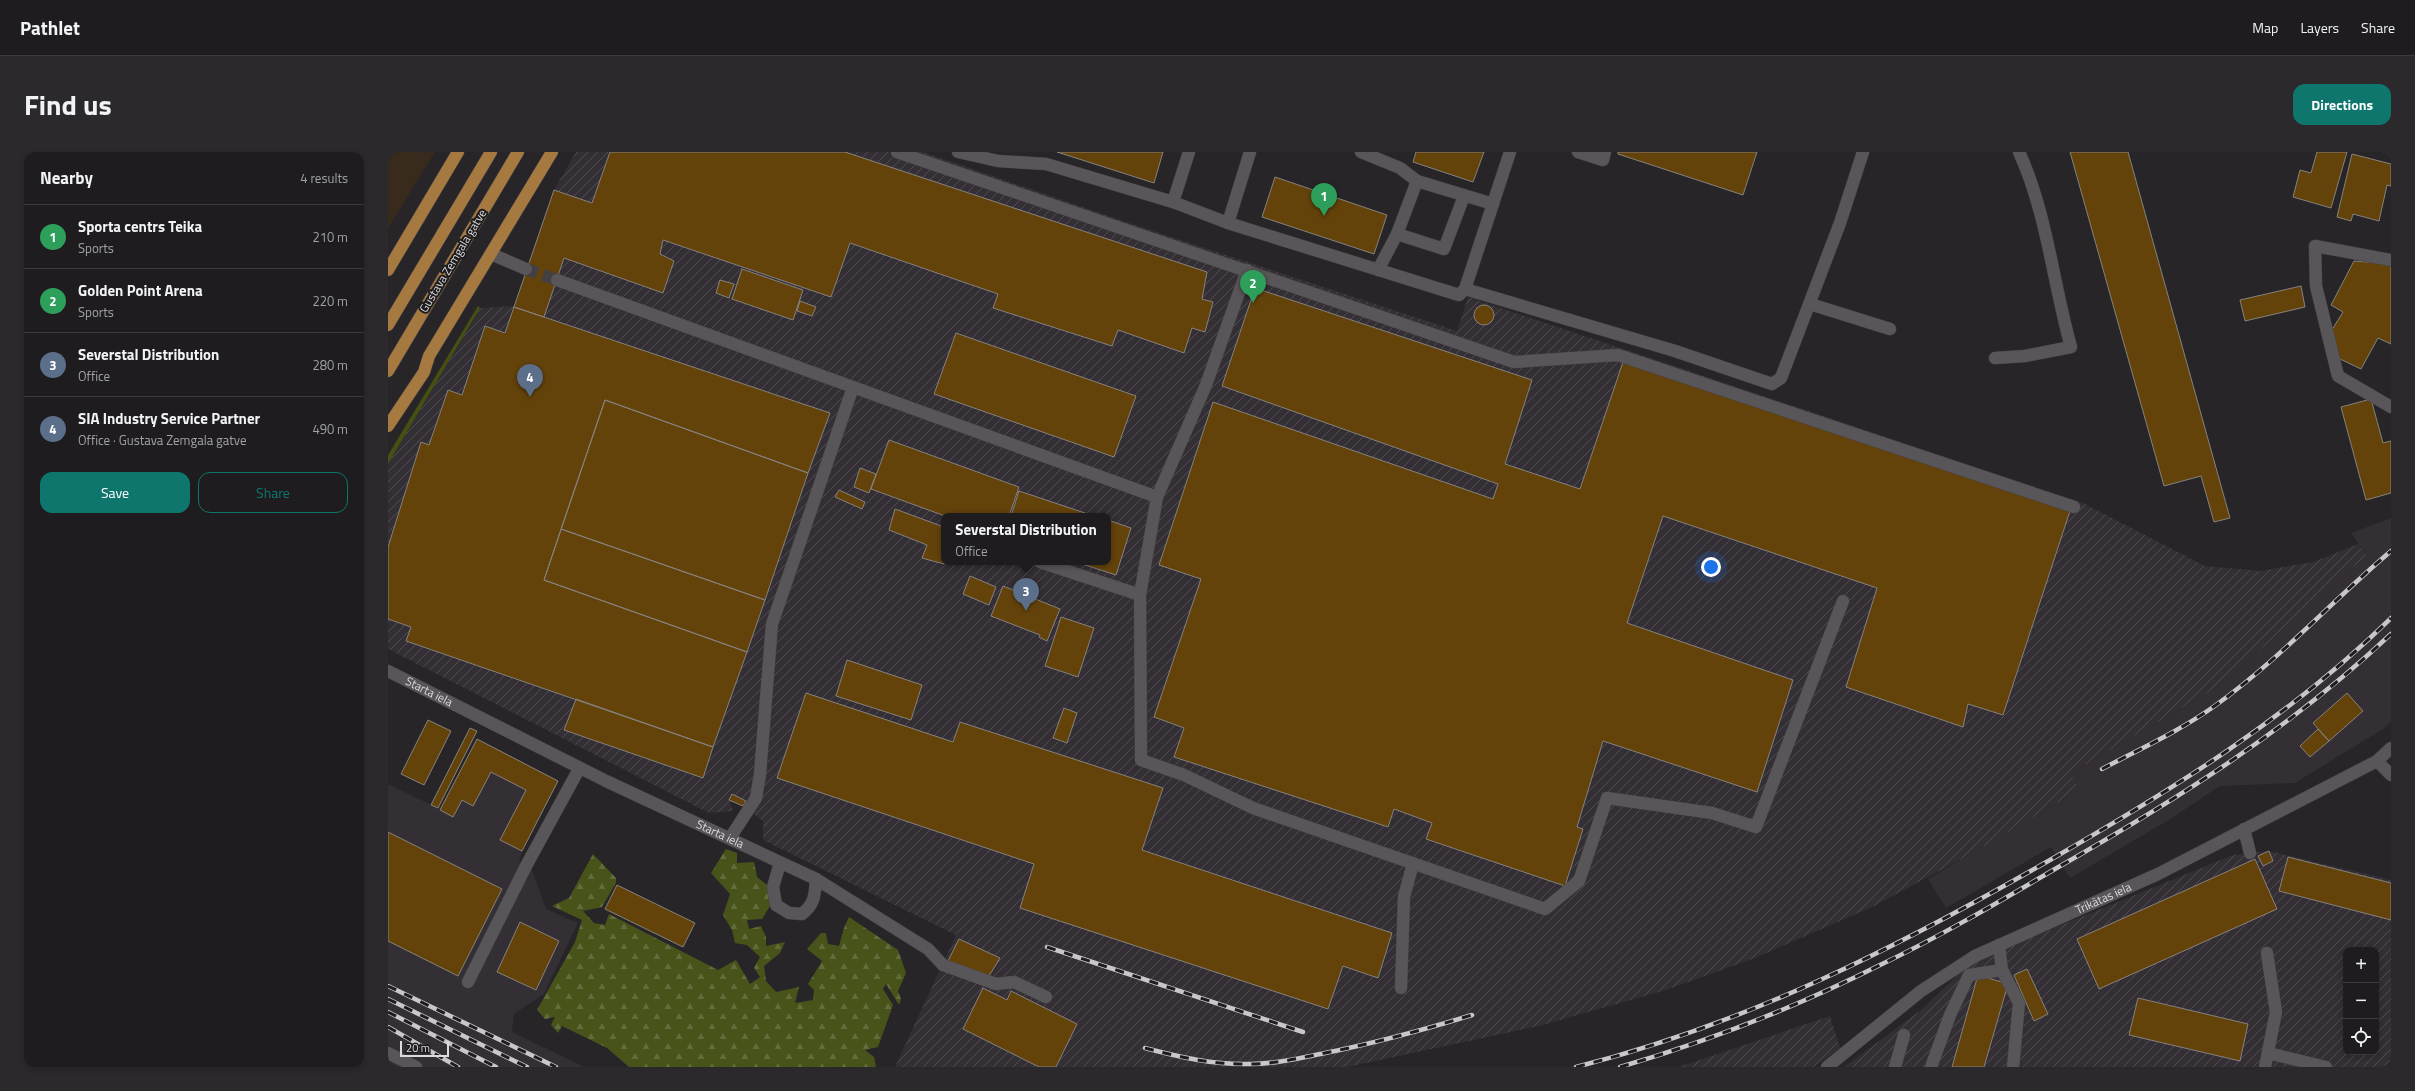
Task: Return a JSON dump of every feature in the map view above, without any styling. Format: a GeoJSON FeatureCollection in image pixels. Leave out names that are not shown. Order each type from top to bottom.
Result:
{"type":"FeatureCollection","features":[{"type":"Feature","properties":{"kind":"main road"},"geometry":{"type":"LineString","coordinates":[[388,270],[458,152]]}},
{"type":"Feature","properties":{"kind":"main road","name":"Gustava Zemgala gatve"},"geometry":{"type":"LineString","coordinates":[[388,325],[491,152]]}},
{"type":"Feature","properties":{"kind":"main road","name":"Gustava Zemgala gatve"},"geometry":{"type":"LineString","coordinates":[[388,371],[518,152]]}},
{"type":"Feature","properties":{"kind":"main road"},"geometry":{"type":"LineString","coordinates":[[388,426],[424,372],[430,356],[552,152]]}},
{"type":"Feature","properties":{"kind":"street"},"geometry":{"type":"LineString","coordinates":[[898,152],[1514,362],[1618,355],[2074,507]]}},
{"type":"Feature","properties":{"kind":"street"},"geometry":{"type":"LineString","coordinates":[[958,152],[998,161],[1046,164],[1173,202],[1228,223],[1459,295],[1465,289],[1510,152]]}},
{"type":"Feature","properties":{"kind":"street"},"geometry":{"type":"LineString","coordinates":[[1173,202],[1189,152]]}},
{"type":"Feature","properties":{"kind":"street"},"geometry":{"type":"LineString","coordinates":[[1228,223],[1250,152]]}},
{"type":"Feature","properties":{"kind":"street"},"geometry":{"type":"LineString","coordinates":[[1361,152],[1400,168],[1417,181],[1493,204]]}},
{"type":"Feature","properties":{"kind":"street"},"geometry":{"type":"LineString","coordinates":[[1578,152],[1602,160],[1605,152]]}},
{"type":"Feature","properties":{"kind":"street"},"geometry":{"type":"LineString","coordinates":[[1465,289],[1676,351],[1772,384],[1781,378],[1840,223],[1863,152]]}},
{"type":"Feature","properties":{"kind":"street"},"geometry":{"type":"LineString","coordinates":[[1995,358],[2025,356],[2071,347],[2046,236],[2028,171],[2019,152]]}},
{"type":"Feature","properties":{"kind":"street"},"geometry":{"type":"LineString","coordinates":[[1378,270],[1397,234],[1417,181]]}},
{"type":"Feature","properties":{"kind":"street"},"geometry":{"type":"LineString","coordinates":[[1397,234],[1444,249],[1464,196]]}},
{"type":"Feature","properties":{"kind":"street"},"geometry":{"type":"LineString","coordinates":[[2391,260],[2315,246],[2316,286],[2338,376],[2391,407]]}},
{"type":"Feature","properties":{"kind":"street"},"geometry":{"type":"LineString","coordinates":[[491,254],[526,269]]}},
{"type":"Feature","properties":{"kind":"street"},"geometry":{"type":"LineString","coordinates":[[1247,270],[1206,385],[1157,497],[1140,594],[1141,760],[1184,775],[1254,808],[1545,909],[1579,881],[1607,798],[1712,813],[1756,827],[1843,601]]}},
{"type":"Feature","properties":{"kind":"street"},"geometry":{"type":"LineString","coordinates":[[557,280],[1157,497]]}},
{"type":"Feature","properties":{"kind":"street"},"geometry":{"type":"LineString","coordinates":[[1810,304],[1890,329]]}},
{"type":"Feature","properties":{"kind":"street"},"geometry":{"type":"LineString","coordinates":[[730,838],[756,798],[760,774],[772,624],[852,387]]}},
{"type":"Feature","properties":{"kind":"street"},"geometry":{"type":"LineString","coordinates":[[1049,565],[1140,594]]}},
{"type":"Feature","properties":{"kind":"street","name":"Starta iela"},"geometry":{"type":"LineString","coordinates":[[388,671],[579,768],[816,879],[928,949],[943,965],[996,984],[1014,982],[1046,997]]}},
{"type":"Feature","properties":{"kind":"street","name":"Trikātas iela"},"geometry":{"type":"LineString","coordinates":[[1827,1067],[1921,991],[1975,956],[2158,874],[2377,761],[2391,748]]}},
{"type":"Feature","properties":{"kind":"street"},"geometry":{"type":"LineString","coordinates":[[2377,761],[2391,775]]}},
{"type":"Feature","properties":{"kind":"street"},"geometry":{"type":"LineString","coordinates":[[468,982],[526,866],[579,768]]}},
{"type":"Feature","properties":{"kind":"street"},"geometry":{"type":"LineString","coordinates":[[2244,829],[2250,853]]}},
{"type":"Feature","properties":{"kind":"street"},"geometry":{"type":"LineString","coordinates":[[780,863],[773,887],[776,905],[789,913],[802,914],[810,908],[815,896],[816,879]]}},
{"type":"Feature","properties":{"kind":"street"},"geometry":{"type":"LineString","coordinates":[[1401,988],[1404,897],[1413,863]]}},
{"type":"Feature","properties":{"kind":"street"},"geometry":{"type":"LineString","coordinates":[[1999,945],[2002,970],[2019,1003],[2013,1067]]}},
{"type":"Feature","properties":{"kind":"street"},"geometry":{"type":"LineString","coordinates":[[2265,1067],[2276,1012],[2267,953]]}},
{"type":"Feature","properties":{"kind":"street"},"geometry":{"type":"LineString","coordinates":[[1931,1067],[1950,1015],[1970,975],[2002,970]]}},
{"type":"Feature","properties":{"kind":"street"},"geometry":{"type":"LineString","coordinates":[[1895,1067],[1904,1035]]}},
{"type":"Feature","properties":{"kind":"street"},"geometry":{"type":"LineString","coordinates":[[388,1053],[416,1067]]}},
{"type":"Feature","properties":{"kind":"street"},"geometry":{"type":"LineString","coordinates":[[2268,1054],[2326,1067]]}},
{"type":"Feature","properties":{"kind":"shaded area"},"geometry":{"type":"Polygon","coordinates":[[[388,152],[435,152],[388,228],[388,152]]]}},
{"type":"Feature","properties":{"kind":"shaded area"},"geometry":{"type":"Polygon","coordinates":[[[576,152],[923,152],[1132,224],[1457,331],[1468,297],[2083,503],[2205,566],[2260,571],[2313,562],[2358,544],[2369,558],[2353,567],[2221,685],[2071,773],[2080,789],[1982,848],[1872,907],[1755,958],[1666,990],[1539,1026],[1347,1067],[895,1067],[956,935],[763,840],[763,821],[743,806],[730,800],[733,811],[709,813],[388,649],[388,464],[480,308],[514,306],[554,190],[576,152]]]}},
{"type":"Feature","properties":{"kind":"shaded area"},"geometry":{"type":"Polygon","coordinates":[[[2391,518],[2391,722],[2383,729],[2295,783],[2220,786],[2172,818],[2070,878],[2051,847],[1946,908],[1928,879],[2079,790],[2071,773],[2221,685],[2353,567],[2368,558],[2351,533],[2391,518]]]}},
{"type":"Feature","properties":{"kind":"shaded area"},"geometry":{"type":"Polygon","coordinates":[[[477,739],[558,781],[522,851],[519,862],[532,870],[546,909],[578,923],[544,994],[514,1014],[512,1032],[584,1067],[388,1067],[388,784],[440,809],[477,739]]]}},
{"type":"Feature","properties":{"kind":"shaded area"},"geometry":{"type":"Polygon","coordinates":[[[2269,851],[2391,880],[2391,1067],[1844,1067],[1921,1010],[1959,974],[1983,957],[2233,855],[2269,851]]]}},
{"type":"Feature","properties":{"kind":"shaded area"},"geometry":{"type":"Polygon","coordinates":[[[1830,1016],[1840,1048],[1814,1067],[1679,1067],[1830,1016]]]}},
{"type":"Feature","properties":{"kind":"green space"},"geometry":{"type":"Polygon","coordinates":[[[478,306],[480,308],[388,464],[388,455],[478,306]]]}},
{"type":"Feature","properties":{"kind":"green space"},"geometry":{"type":"Polygon","coordinates":[[[726,849],[737,853],[737,863],[754,862],[757,877],[767,885],[773,901],[762,919],[747,920],[749,929],[761,926],[766,937],[766,946],[785,942],[780,953],[764,966],[766,981],[776,992],[799,987],[795,1003],[813,1000],[814,990],[808,984],[822,961],[807,949],[821,933],[826,933],[828,944],[839,946],[849,917],[898,950],[906,973],[898,991],[901,999],[899,1005],[886,984],[883,989],[893,1005],[878,1047],[865,1050],[874,1057],[876,1067],[629,1067],[607,1048],[562,1026],[558,1033],[551,1025],[555,1017],[545,1019],[537,1010],[575,942],[582,920],[552,906],[569,898],[593,854],[616,878],[616,883],[602,907],[583,911],[594,923],[605,925],[609,914],[718,970],[736,960],[750,984],[760,977],[754,968],[760,957],[747,945],[735,943],[732,930],[723,915],[730,894],[711,873],[726,849]]]}},
{"type":"Feature","properties":{"kind":"building"},"geometry":{"type":"Polygon","coordinates":[[[610,152],[845,152],[1207,272],[1202,299],[1213,302],[1205,332],[1192,328],[1184,353],[1118,330],[1112,346],[993,308],[998,294],[850,243],[831,297],[663,240],[660,254],[674,261],[663,293],[564,258],[544,317],[514,307],[554,190],[592,203],[610,152]]]}},
{"type":"Feature","properties":{"kind":"building"},"geometry":{"type":"Polygon","coordinates":[[[1057,152],[1163,152],[1154,183],[1057,152]]]}},
{"type":"Feature","properties":{"kind":"building"},"geometry":{"type":"Polygon","coordinates":[[[1416,152],[1484,152],[1473,182],[1413,162],[1416,152]]]}},
{"type":"Feature","properties":{"kind":"building"},"geometry":{"type":"Polygon","coordinates":[[[1618,152],[1757,152],[1743,195],[1618,154],[1618,152]]]}},
{"type":"Feature","properties":{"kind":"building"},"geometry":{"type":"Polygon","coordinates":[[[2070,152],[2128,152],[2230,518],[2214,522],[2201,476],[2164,486],[2070,152]]]}},
{"type":"Feature","properties":{"kind":"building"},"geometry":{"type":"Polygon","coordinates":[[[2317,152],[2347,152],[2331,208],[2293,197],[2300,170],[2311,173],[2317,152]]]}},
{"type":"Feature","properties":{"kind":"building"},"geometry":{"type":"Polygon","coordinates":[[[2352,154],[2391,164],[2391,186],[2387,185],[2379,221],[2353,214],[2351,221],[2337,217],[2352,154]]]}},
{"type":"Feature","properties":{"kind":"building"},"geometry":{"type":"Polygon","coordinates":[[[1275,177],[1387,215],[1374,254],[1262,217],[1275,177]]]}},
{"type":"Feature","properties":{"kind":"building"},"geometry":{"type":"Polygon","coordinates":[[[2354,261],[2391,264],[2391,344],[2378,338],[2361,369],[2340,359],[2330,333],[2343,312],[2331,305],[2354,261]]]}},
{"type":"Feature","properties":{"kind":"building"},"geometry":{"type":"Polygon","coordinates":[[[742,269],[803,290],[793,320],[732,299],[742,269]]]}},
{"type":"Feature","properties":{"kind":"building"},"geometry":{"type":"Polygon","coordinates":[[[720,280],[734,284],[729,298],[716,293],[720,280]]]}},
{"type":"Feature","properties":{"kind":"building"},"geometry":{"type":"Polygon","coordinates":[[[2301,286],[2305,307],[2245,321],[2240,300],[2301,286]]]}},
{"type":"Feature","properties":{"kind":"building"},"geometry":{"type":"Polygon","coordinates":[[[1255,288],[1532,380],[1505,464],[1580,489],[1623,362],[2070,511],[2003,715],[1968,704],[1963,727],[1846,687],[1877,588],[1663,516],[1627,623],[1793,680],[1757,792],[1603,741],[1577,827],[1583,829],[1565,886],[1426,839],[1432,823],[1394,809],[1388,827],[1174,757],[1184,728],[1154,717],[1201,579],[1159,565],[1213,402],[1493,499],[1498,484],[1222,386],[1255,288]]]}},
{"type":"Feature","properties":{"kind":"building"},"geometry":{"type":"Polygon","coordinates":[[[800,301],[816,307],[812,316],[797,311],[800,301]]]}},
{"type":"Feature","properties":{"kind":"building"},"geometry":{"type":"Polygon","coordinates":[[[1484,305],[1491,308],[1494,315],[1491,322],[1484,325],[1477,322],[1474,315],[1477,308],[1484,305]]]}},
{"type":"Feature","properties":{"kind":"building"},"geometry":{"type":"Polygon","coordinates":[[[514,307],[830,413],[808,473],[605,400],[544,580],[747,652],[713,747],[406,641],[411,627],[388,619],[388,547],[421,442],[429,445],[448,390],[462,395],[485,326],[505,333],[514,307]]]}},
{"type":"Feature","properties":{"kind":"building"},"geometry":{"type":"Polygon","coordinates":[[[956,333],[1136,396],[1114,457],[934,394],[956,333]]]}},
{"type":"Feature","properties":{"kind":"building"},"geometry":{"type":"Polygon","coordinates":[[[2371,399],[2383,443],[2391,441],[2391,493],[2366,500],[2341,407],[2371,399]]]}},
{"type":"Feature","properties":{"kind":"building"},"geometry":{"type":"Polygon","coordinates":[[[605,400],[808,473],[765,600],[561,529],[605,400]]]}},
{"type":"Feature","properties":{"kind":"building"},"geometry":{"type":"Polygon","coordinates":[[[889,440],[1019,487],[1010,513],[941,513],[941,515],[871,489],[889,440]]]}},
{"type":"Feature","properties":{"kind":"building"},"geometry":{"type":"Polygon","coordinates":[[[860,468],[876,474],[869,493],[854,487],[860,468]]]}},
{"type":"Feature","properties":{"kind":"building"},"geometry":{"type":"Polygon","coordinates":[[[839,490],[865,502],[862,509],[835,497],[839,490]]]}},
{"type":"Feature","properties":{"kind":"building"},"geometry":{"type":"Polygon","coordinates":[[[1019,491],[1085,513],[1012,513],[1019,491]]]}},
{"type":"Feature","properties":{"kind":"building"},"geometry":{"type":"Polygon","coordinates":[[[895,509],[941,526],[941,563],[922,558],[927,545],[889,530],[895,509]]]}},
{"type":"Feature","properties":{"kind":"building"},"geometry":{"type":"Polygon","coordinates":[[[1111,521],[1131,528],[1116,575],[1085,565],[1111,565],[1111,521]]]}},
{"type":"Feature","properties":{"kind":"building"},"geometry":{"type":"Polygon","coordinates":[[[561,529],[765,600],[747,652],[544,580],[561,529]]]}},
{"type":"Feature","properties":{"kind":"building"},"geometry":{"type":"Polygon","coordinates":[[[970,576],[996,587],[989,605],[963,594],[970,576]]]}},
{"type":"Feature","properties":{"kind":"building"},"geometry":{"type":"Polygon","coordinates":[[[1003,586],[1060,609],[1047,641],[1039,637],[1040,635],[991,616],[1003,586]]]}},
{"type":"Feature","properties":{"kind":"building"},"geometry":{"type":"Polygon","coordinates":[[[1061,617],[1094,628],[1078,677],[1045,666],[1061,617]]]}},
{"type":"Feature","properties":{"kind":"building"},"geometry":{"type":"Polygon","coordinates":[[[847,660],[922,685],[911,720],[836,696],[847,660]]]}},
{"type":"Feature","properties":{"kind":"building"},"geometry":{"type":"Polygon","coordinates":[[[806,693],[953,742],[960,722],[1163,788],[1142,850],[1392,933],[1378,978],[1343,966],[1328,1009],[1020,908],[1034,864],[777,778],[806,693]]]}},
{"type":"Feature","properties":{"kind":"building"},"geometry":{"type":"Polygon","coordinates":[[[2347,693],[2363,711],[2329,741],[2313,723],[2347,693]]]}},
{"type":"Feature","properties":{"kind":"building"},"geometry":{"type":"Polygon","coordinates":[[[576,699],[713,747],[703,778],[564,730],[576,699]]]}},
{"type":"Feature","properties":{"kind":"building"},"geometry":{"type":"Polygon","coordinates":[[[1064,708],[1077,713],[1067,743],[1053,738],[1064,708]]]}},
{"type":"Feature","properties":{"kind":"building"},"geometry":{"type":"Polygon","coordinates":[[[428,720],[451,731],[424,785],[401,774],[428,720]]]}},
{"type":"Feature","properties":{"kind":"building"},"geometry":{"type":"Polygon","coordinates":[[[470,728],[477,731],[438,808],[431,805],[470,728]]]}},
{"type":"Feature","properties":{"kind":"building"},"geometry":{"type":"Polygon","coordinates":[[[2318,729],[2329,741],[2310,757],[2300,746],[2318,729]]]}},
{"type":"Feature","properties":{"kind":"building"},"geometry":{"type":"Polygon","coordinates":[[[477,739],[558,781],[522,851],[500,840],[526,790],[491,772],[473,806],[462,800],[453,817],[440,810],[477,739]]]}},
{"type":"Feature","properties":{"kind":"building"},"geometry":{"type":"Polygon","coordinates":[[[732,794],[746,801],[743,806],[729,800],[732,794]]]}},
{"type":"Feature","properties":{"kind":"building"},"geometry":{"type":"Polygon","coordinates":[[[388,832],[502,889],[458,976],[388,941],[388,832]]]}},
{"type":"Feature","properties":{"kind":"building"},"geometry":{"type":"Polygon","coordinates":[[[2269,851],[2273,861],[2263,866],[2258,856],[2269,851]]]}},
{"type":"Feature","properties":{"kind":"building"},"geometry":{"type":"Polygon","coordinates":[[[2288,857],[2391,883],[2391,920],[2279,891],[2288,857]]]}},
{"type":"Feature","properties":{"kind":"building"},"geometry":{"type":"Polygon","coordinates":[[[2255,859],[2277,909],[2099,989],[2077,939],[2255,859]]]}},
{"type":"Feature","properties":{"kind":"building"},"geometry":{"type":"Polygon","coordinates":[[[617,885],[695,923],[683,947],[605,909],[617,885]]]}},
{"type":"Feature","properties":{"kind":"building"},"geometry":{"type":"Polygon","coordinates":[[[520,922],[559,941],[536,990],[497,972],[520,922]]]}},
{"type":"Feature","properties":{"kind":"building"},"geometry":{"type":"Polygon","coordinates":[[[959,939],[1000,958],[989,976],[948,961],[959,939]]]}},
{"type":"Feature","properties":{"kind":"building"},"geometry":{"type":"Polygon","coordinates":[[[2027,969],[2048,1014],[2034,1021],[2014,975],[2027,969]]]}},
{"type":"Feature","properties":{"kind":"building"},"geometry":{"type":"Polygon","coordinates":[[[1978,975],[2008,984],[1984,1067],[1952,1067],[1978,975]]]}},
{"type":"Feature","properties":{"kind":"building"},"geometry":{"type":"Polygon","coordinates":[[[983,988],[1007,1000],[1011,991],[1077,1024],[1056,1067],[1039,1067],[963,1029],[983,988]]]}},
{"type":"Feature","properties":{"kind":"building"},"geometry":{"type":"Polygon","coordinates":[[[2138,998],[2248,1024],[2240,1061],[2129,1035],[2138,998]]]}},
{"type":"Feature","properties":{"kind":"tunnel"},"geometry":{"type":"LineString","coordinates":[[526,269],[557,280]]}},
{"type":"Feature","properties":{"kind":"railway"},"geometry":{"type":"LineString","coordinates":[[2102,769],[2188,723],[2239,688],[2284,650],[2391,551]]}},
{"type":"Feature","properties":{"kind":"railway"},"geometry":{"type":"LineString","coordinates":[[1576,1067],[1640,1049],[1761,1005],[1878,953],[1993,892],[2141,807],[2228,750],[2271,720],[2312,688],[2391,618]]}},
{"type":"Feature","properties":{"kind":"railway"},"geometry":{"type":"LineString","coordinates":[[1620,1067],[1686,1046],[1784,1009],[1901,955],[1968,919],[2144,817],[2230,762],[2312,702],[2391,634]]}},
{"type":"Feature","properties":{"kind":"railway"},"geometry":{"type":"LineString","coordinates":[[1047,947],[1303,1032]]}},
{"type":"Feature","properties":{"kind":"railway"},"geometry":{"type":"LineString","coordinates":[[388,986],[556,1067]]}},
{"type":"Feature","properties":{"kind":"railway"},"geometry":{"type":"LineString","coordinates":[[388,999],[527,1067]]}},
{"type":"Feature","properties":{"kind":"railway"},"geometry":{"type":"LineString","coordinates":[[388,1012],[496,1067]]}},
{"type":"Feature","properties":{"kind":"railway"},"geometry":{"type":"LineString","coordinates":[[1145,1048],[1210,1062],[1237,1064],[1269,1063],[1297,1059],[1362,1045],[1472,1015]]}},
{"type":"Feature","properties":{"kind":"railway"},"geometry":{"type":"LineString","coordinates":[[388,1027],[458,1067]]}},
{"type":"Feature","properties":{"kind":"place","name":"Sporta centrs Teika"},"geometry":{"type":"Point","coordinates":[1324,216]}},
{"type":"Feature","properties":{"kind":"place","name":"Golden Point Arena"},"geometry":{"type":"Point","coordinates":[1253,303]}},
{"type":"Feature","properties":{"kind":"place","name":"SIA Industry Service Partner"},"geometry":{"type":"Point","coordinates":[530,397]}},
{"type":"Feature","properties":{"kind":"place","name":"Severstal Distribution"},"geometry":{"type":"Point","coordinates":[1026,611]}}]}
